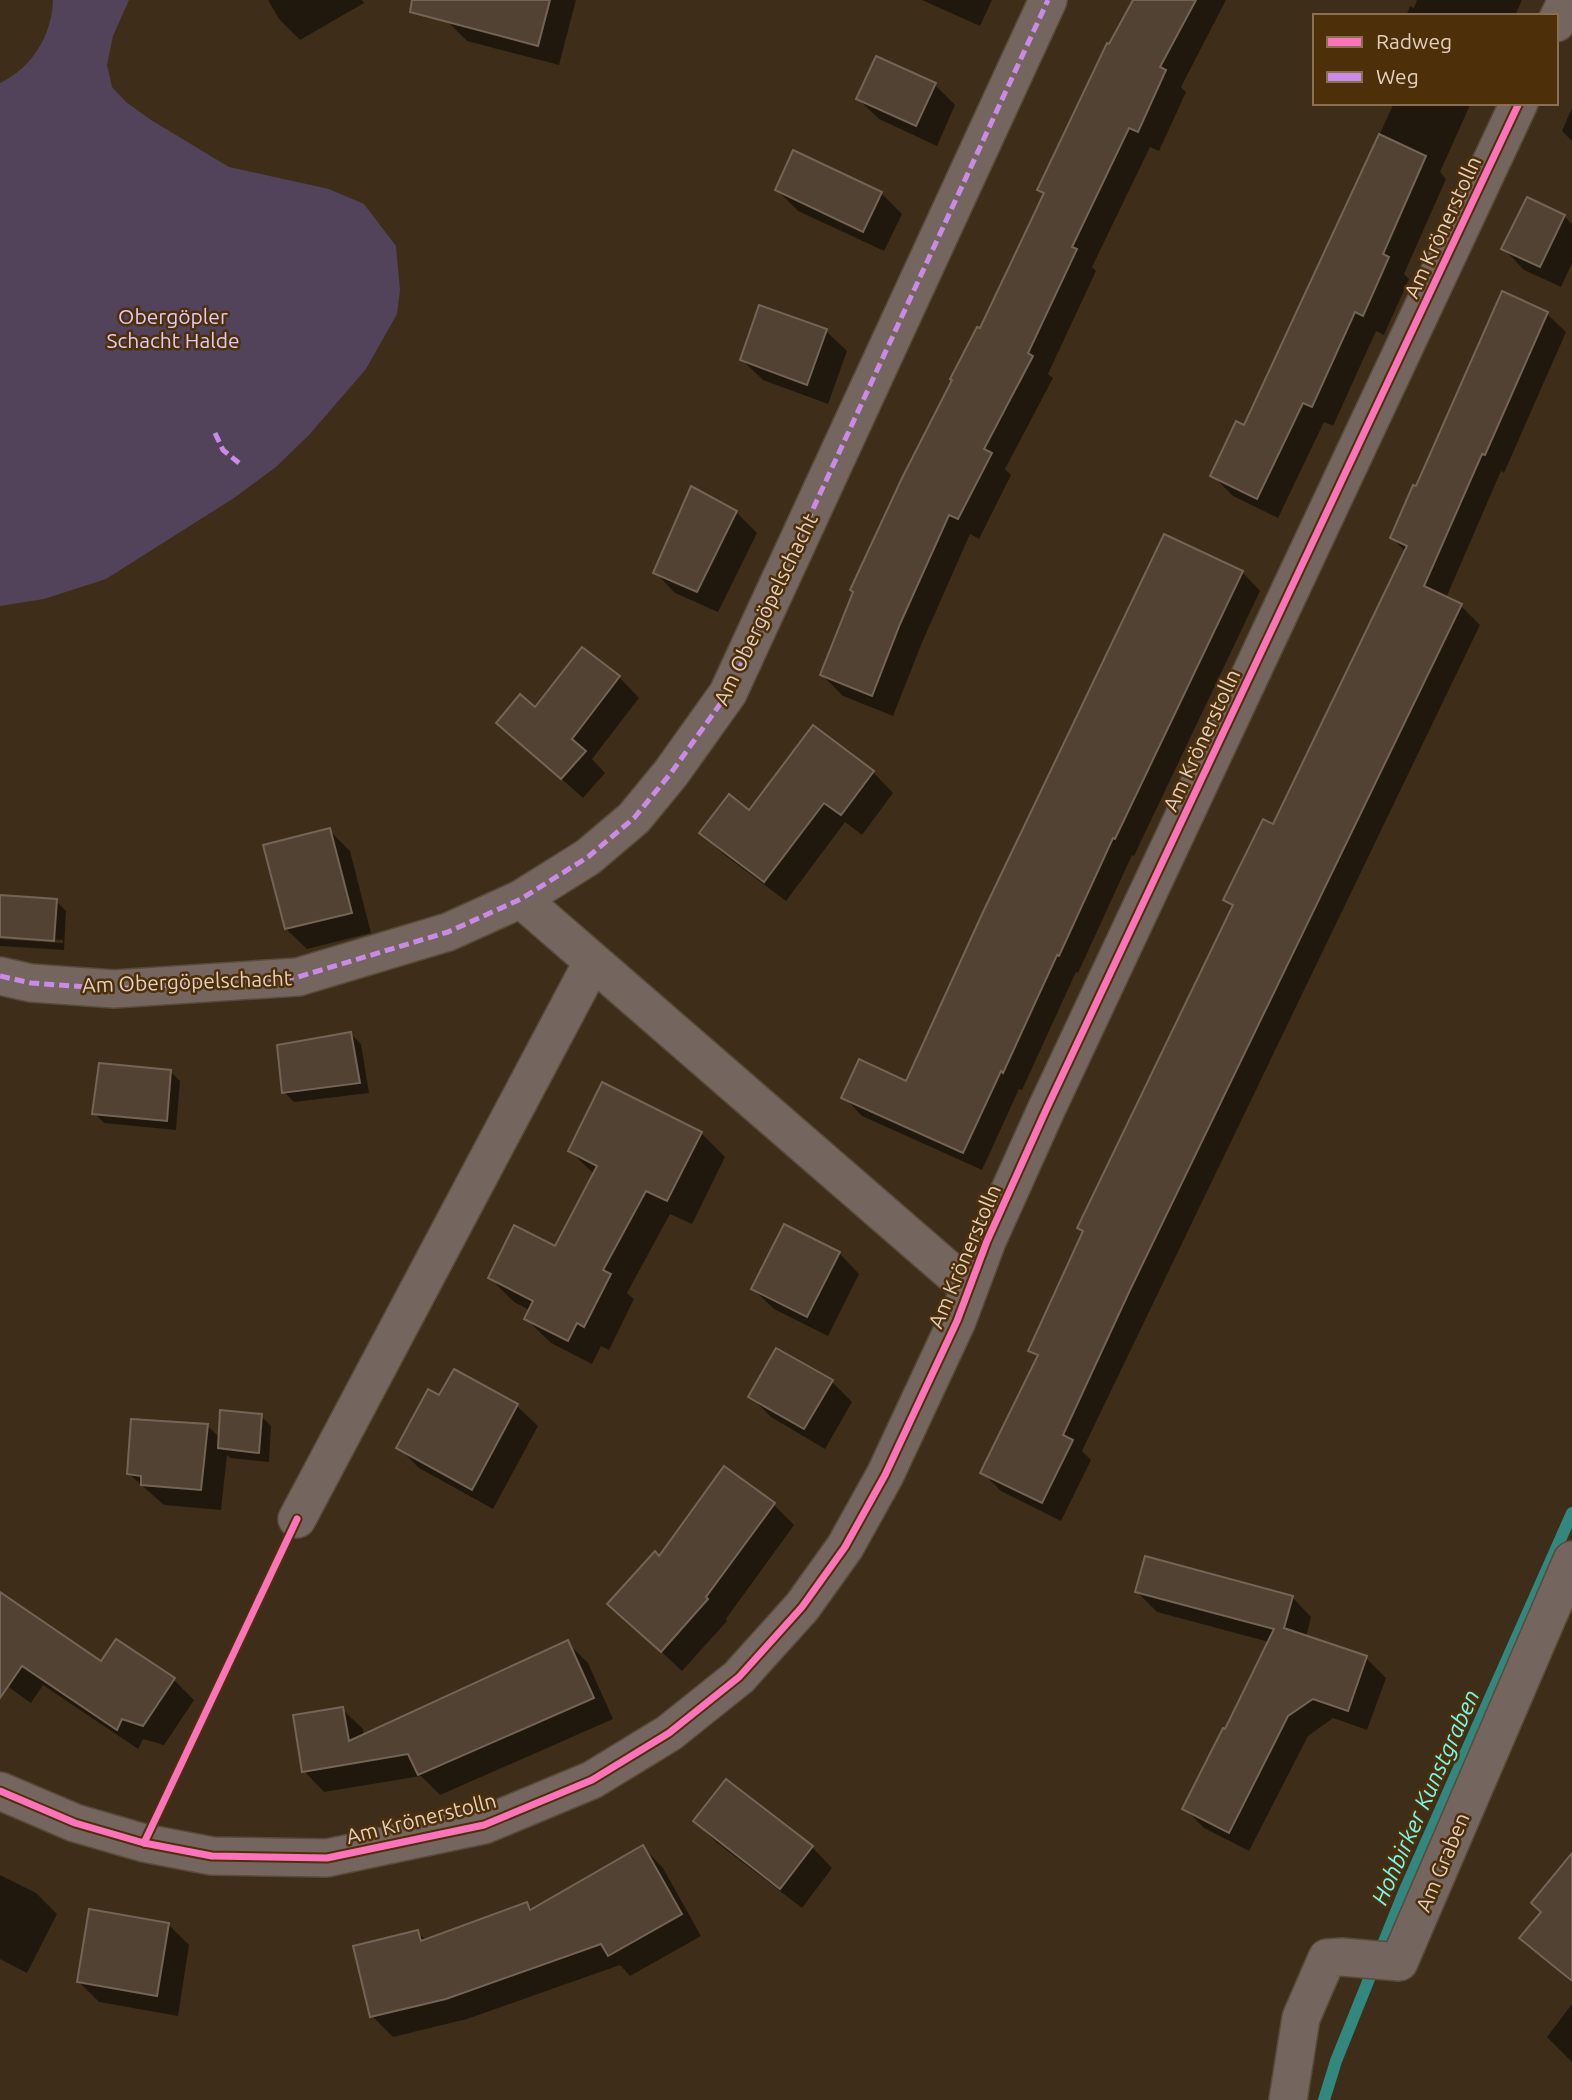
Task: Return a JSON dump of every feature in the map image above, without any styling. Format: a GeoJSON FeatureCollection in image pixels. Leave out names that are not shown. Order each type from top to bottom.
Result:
{"type":"FeatureCollection","features":[{"type":"Feature","properties":{"kind":"street","name":"Am Obergöpelschacht"},"geometry":{"type":"LineString","coordinates":[[0,976],[31,983],[114,989],[298,977],[448,932],[521,900],[588,857],[634,818],[671,773],[728,693],[1048,0]]}},
{"type":"Feature","properties":{"kind":"street"},"geometry":{"type":"LineString","coordinates":[[1558,19],[1567,0]]}},
{"type":"Feature","properties":{"kind":"street","name":"Am Krönerstolln"},"geometry":{"type":"LineString","coordinates":[[0,1791],[75,1824],[144,1843],[212,1856],[327,1858],[484,1825],[593,1780],[669,1733],[740,1677],[802,1607],[835,1563],[885,1475],[957,1321],[968,1287],[1046,1110],[1518,105]]}},
{"type":"Feature","properties":{"kind":"street","name":"Am Krönerstolln"},"geometry":{"type":"LineString","coordinates":[[521,900],[968,1287]]}},
{"type":"Feature","properties":{"kind":"street"},"geometry":{"type":"LineString","coordinates":[[297,1519],[592,963]]}},
{"type":"Feature","properties":{"kind":"street","name":"Am Graben"},"geometry":{"type":"LineString","coordinates":[[1288,2100],[1301,2018],[1327,1958],[1399,1962],[1572,1560]]}},
{"type":"Feature","properties":{"kind":"green space","name":"Obergöpler Schacht Halde"},"geometry":{"type":"Polygon","coordinates":[[[53,0],[129,0],[113,36],[107,65],[112,87],[126,102],[229,167],[329,189],[364,204],[396,246],[400,290],[397,314],[366,369],[309,435],[276,467],[234,498],[106,579],[44,599],[0,606],[0,83],[22,69],[38,49],[49,26],[53,0]]]}},
{"type":"Feature","properties":{"kind":"building"},"geometry":{"type":"Polygon","coordinates":[[[412,0],[550,0],[538,46],[410,12],[412,0]]]}},
{"type":"Feature","properties":{"kind":"building"},"geometry":{"type":"Polygon","coordinates":[[[1133,0],[1196,0],[1160,67],[1166,70],[1138,132],[1129,128],[1072,247],[1077,249],[1028,353],[1033,356],[984,449],[992,453],[958,519],[949,515],[900,624],[872,696],[820,675],[853,592],[850,590],[902,478],[952,380],[950,379],[977,327],[980,328],[1044,193],[1037,190],[1107,43],[1109,44],[1133,0]]]}},
{"type":"Feature","properties":{"kind":"building"},"geometry":{"type":"Polygon","coordinates":[[[876,56],[936,83],[916,126],[856,99],[876,56]]]}},
{"type":"Feature","properties":{"kind":"building"},"geometry":{"type":"Polygon","coordinates":[[[1379,134],[1426,156],[1383,254],[1389,257],[1363,316],[1355,312],[1312,407],[1303,403],[1257,499],[1210,476],[1236,421],[1244,425],[1379,134]]]}},
{"type":"Feature","properties":{"kind":"building"},"geometry":{"type":"Polygon","coordinates":[[[793,150],[882,192],[863,232],[775,190],[793,150]]]}},
{"type":"Feature","properties":{"kind":"building"},"geometry":{"type":"Polygon","coordinates":[[[1527,197],[1565,215],[1540,267],[1501,249],[1527,197]]]}},
{"type":"Feature","properties":{"kind":"building"},"geometry":{"type":"Polygon","coordinates":[[[1502,291],[1548,312],[1424,586],[1462,604],[1130,1290],[1063,1435],[1073,1440],[1042,1503],[980,1473],[1038,1355],[1028,1351],[1083,1231],[1077,1228],[1233,905],[1223,900],[1263,819],[1273,824],[1407,546],[1390,538],[1413,485],[1416,486],[1502,291]]]}},
{"type":"Feature","properties":{"kind":"building"},"geometry":{"type":"Polygon","coordinates":[[[759,305],[827,329],[807,385],[740,360],[759,305]]]}},
{"type":"Feature","properties":{"kind":"building"},"geometry":{"type":"Polygon","coordinates":[[[691,486],[737,511],[697,592],[653,573],[691,486]]]}},
{"type":"Feature","properties":{"kind":"building"},"geometry":{"type":"Polygon","coordinates":[[[1164,534],[1243,571],[963,1153],[841,1098],[859,1059],[906,1081],[983,912],[1164,534]]]}},
{"type":"Feature","properties":{"kind":"building"},"geometry":{"type":"Polygon","coordinates":[[[582,647],[620,676],[572,739],[586,751],[561,779],[496,723],[520,694],[535,707],[582,647]]]}},
{"type":"Feature","properties":{"kind":"building"},"geometry":{"type":"Polygon","coordinates":[[[813,725],[874,771],[841,815],[824,803],[764,882],[699,833],[729,794],[749,810],[813,725]]]}},
{"type":"Feature","properties":{"kind":"building"},"geometry":{"type":"Polygon","coordinates":[[[330,828],[352,913],[285,929],[263,845],[330,828]]]}},
{"type":"Feature","properties":{"kind":"building"},"geometry":{"type":"Polygon","coordinates":[[[0,895],[57,899],[54,941],[0,937],[0,895]]]}},
{"type":"Feature","properties":{"kind":"building"},"geometry":{"type":"Polygon","coordinates":[[[351,1032],[360,1083],[282,1093],[277,1045],[351,1032]]]}},
{"type":"Feature","properties":{"kind":"building"},"geometry":{"type":"Polygon","coordinates":[[[99,1063],[171,1070],[167,1121],[92,1114],[99,1063]]]}},
{"type":"Feature","properties":{"kind":"building"},"geometry":{"type":"Polygon","coordinates":[[[602,1082],[702,1132],[667,1201],[646,1191],[603,1270],[611,1274],[584,1327],[577,1323],[568,1341],[524,1319],[533,1301],[488,1278],[514,1225],[555,1246],[597,1166],[568,1151],[602,1082]]]}},
{"type":"Feature","properties":{"kind":"building"},"geometry":{"type":"Polygon","coordinates":[[[784,1224],[840,1252],[807,1317],[751,1289],[784,1224]]]}},
{"type":"Feature","properties":{"kind":"building"},"geometry":{"type":"Polygon","coordinates":[[[776,1348],[833,1380],[804,1429],[748,1397],[776,1348]]]}},
{"type":"Feature","properties":{"kind":"building"},"geometry":{"type":"Polygon","coordinates":[[[454,1369],[518,1404],[472,1490],[396,1448],[428,1389],[439,1395],[454,1369]]]}},
{"type":"Feature","properties":{"kind":"building"},"geometry":{"type":"Polygon","coordinates":[[[220,1410],[262,1414],[259,1453],[218,1448],[220,1410]]]}},
{"type":"Feature","properties":{"kind":"building"},"geometry":{"type":"Polygon","coordinates":[[[131,1419],[208,1424],[201,1490],[141,1485],[141,1476],[127,1474],[131,1419]]]}},
{"type":"Feature","properties":{"kind":"building"},"geometry":{"type":"Polygon","coordinates":[[[724,1466],[775,1503],[706,1597],[708,1599],[661,1652],[607,1604],[655,1551],[659,1556],[724,1466]]]}},
{"type":"Feature","properties":{"kind":"building"},"geometry":{"type":"Polygon","coordinates":[[[1145,1556],[1293,1596],[1284,1628],[1367,1656],[1348,1711],[1313,1699],[1288,1716],[1229,1833],[1182,1809],[1274,1629],[1135,1592],[1145,1556]]]}},
{"type":"Feature","properties":{"kind":"building"},"geometry":{"type":"Polygon","coordinates":[[[0,1592],[101,1661],[116,1639],[175,1678],[143,1726],[122,1719],[117,1730],[22,1666],[0,1698],[0,1592]]]}},
{"type":"Feature","properties":{"kind":"building"},"geometry":{"type":"Polygon","coordinates":[[[568,1640],[594,1698],[418,1775],[408,1754],[302,1772],[293,1715],[343,1707],[349,1741],[568,1640]]]}},
{"type":"Feature","properties":{"kind":"building"},"geometry":{"type":"Polygon","coordinates":[[[726,1779],[813,1846],[780,1889],[693,1821],[726,1779]]]}},
{"type":"Feature","properties":{"kind":"building"},"geometry":{"type":"Polygon","coordinates":[[[643,1845],[682,1914],[608,1956],[601,1944],[446,1999],[370,2017],[353,1946],[418,1930],[421,1941],[527,1902],[530,1910],[643,1845]]]}},
{"type":"Feature","properties":{"kind":"building"},"geometry":{"type":"Polygon","coordinates":[[[1572,1853],[1572,1981],[1519,1938],[1541,1912],[1531,1903],[1572,1853]]]}},
{"type":"Feature","properties":{"kind":"building"},"geometry":{"type":"Polygon","coordinates":[[[89,1909],[169,1923],[157,1996],[77,1982],[89,1909]]]}},
{"type":"Feature","properties":{"kind":"waterway","name":"Hohbirker Kunstgraben"},"geometry":{"type":"LineString","coordinates":[[1324,2100],[1336,2061],[1404,1892],[1572,1513]]}},
{"type":"Feature","properties":{"kind":"marked path"},"geometry":{"type":"LineString","coordinates":[[0,976],[31,983],[114,989],[298,977],[448,932],[521,899],[588,857],[634,818],[671,773],[728,693],[1048,0]]}},
{"type":"Feature","properties":{"kind":"marked path"},"geometry":{"type":"LineString","coordinates":[[215,433],[223,450],[239,463]]}},
{"type":"Feature","properties":{"kind":"cycle path"},"geometry":{"type":"LineString","coordinates":[[0,1791],[75,1823],[144,1843],[212,1856],[327,1858],[484,1825],[592,1780],[669,1733],[739,1677],[802,1607],[845,1547],[885,1475],[957,1321],[987,1241],[1046,1110],[1518,105]]}},
{"type":"Feature","properties":{"kind":"cycle path"},"geometry":{"type":"LineString","coordinates":[[144,1843],[297,1519]]}}]}
